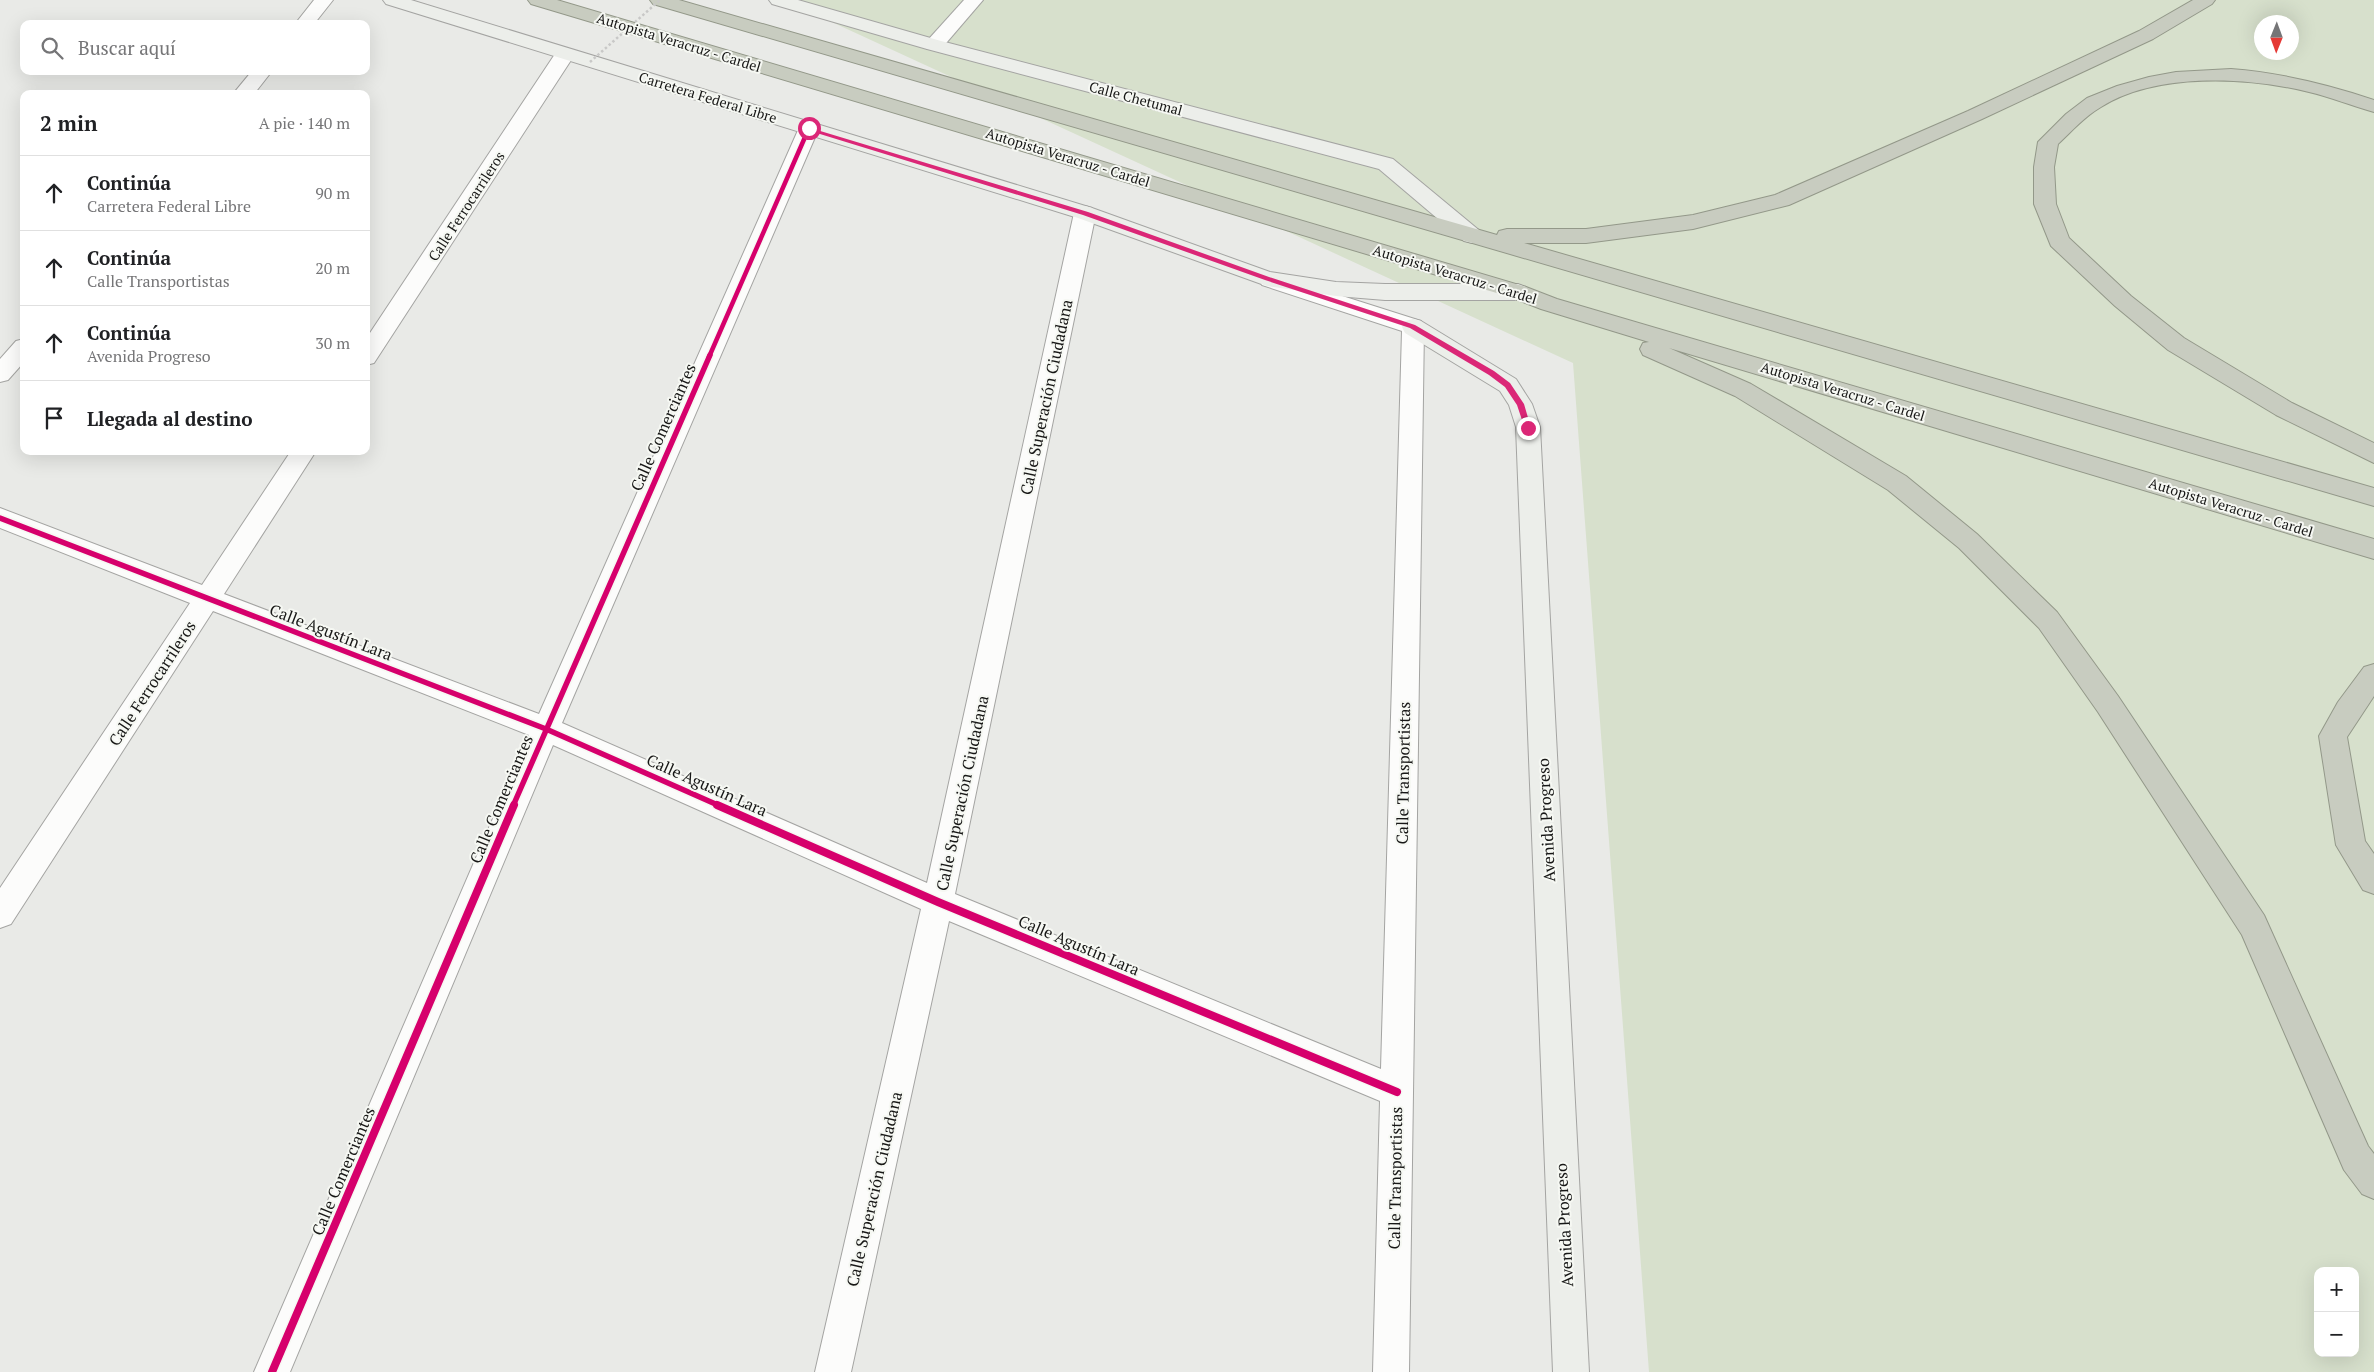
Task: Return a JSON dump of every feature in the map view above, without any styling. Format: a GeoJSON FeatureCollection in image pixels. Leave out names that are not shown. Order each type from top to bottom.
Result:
{"type":"FeatureCollection","features":[{"type":"Feature","properties":{"kind":"highway","name":"Autopista Veracruz - Cardel"},"geometry":{"type":"LineString","coordinates":[[537,0],[2374,549]]}},
{"type":"Feature","properties":{"kind":"highway"},"geometry":{"type":"LineString","coordinates":[[659,0],[2374,497]]}},
{"type":"Feature","properties":{"kind":"highway"},"geometry":{"type":"LineString","coordinates":[[1472,236],[1586,236],[1693,222],[1782,200],[1975,115],[2146,35],[2206,0]]}},
{"type":"Feature","properties":{"kind":"highway"},"geometry":{"type":"LineString","coordinates":[[2374,106],[2308,85],[2253,76],[2186,77],[2143,84],[2098,99],[2048,142],[2044,168],[2045,204],[2058,241],[2123,300],[2176,344],[2284,409],[2374,454]]}},
{"type":"Feature","properties":{"kind":"highway"},"geometry":{"type":"LineString","coordinates":[[1549,304],[1743,390],[1897,483],[1968,541],[2048,620],[2108,704],[2252,925],[2356,1158],[2374,1182]]}},
{"type":"Feature","properties":{"kind":"highway"},"geometry":{"type":"LineString","coordinates":[[2374,675],[2348,710],[2333,736],[2351,846],[2374,880]]}},
{"type":"Feature","properties":{"kind":"street"},"geometry":{"type":"LineString","coordinates":[[307,20],[324,0]]}},
{"type":"Feature","properties":{"kind":"street","name":"Carretera Federal Libre"},"geometry":{"type":"LineString","coordinates":[[392,0],[1085,213],[1267,279],[1336,289],[1375,292],[1518,292]]}},
{"type":"Feature","properties":{"kind":"street","name":"Calle Chetumal"},"geometry":{"type":"LineString","coordinates":[[778,0],[934,45],[1386,164],[1472,236]]}},
{"type":"Feature","properties":{"kind":"street"},"geometry":{"type":"LineString","coordinates":[[934,45],[974,0]]}},
{"type":"Feature","properties":{"kind":"street","name":"Calle Ferrocarrileros"},"geometry":{"type":"LineString","coordinates":[[370,351],[566,54]]}},
{"type":"Feature","properties":{"kind":"street"},"geometry":{"type":"LineString","coordinates":[[246,90],[260,75]]}},
{"type":"Feature","properties":{"kind":"street","name":"Calle Comerciantes"},"geometry":{"type":"LineString","coordinates":[[272,1372],[546,729],[809,128]]}},
{"type":"Feature","properties":{"kind":"street","name":"Calle Superación Ciudadana"},"geometry":{"type":"LineString","coordinates":[[834,1372],[938,902],[1085,213]]}},
{"type":"Feature","properties":{"kind":"street"},"geometry":{"type":"LineString","coordinates":[[1267,279],[1413,327]]}},
{"type":"Feature","properties":{"kind":"street","name":"Calle Transportistas"},"geometry":{"type":"LineString","coordinates":[[1391,1372],[1413,327]]}},
{"type":"Feature","properties":{"kind":"street","name":"Avenida Progreso"},"geometry":{"type":"LineString","coordinates":[[1413,327],[1508,385],[1520,404],[1528,428],[1571,1372]]}},
{"type":"Feature","properties":{"kind":"street"},"geometry":{"type":"LineString","coordinates":[[0,374],[20,352]]}},
{"type":"Feature","properties":{"kind":"street","name":"Calle Ferrocarrileros"},"geometry":{"type":"LineString","coordinates":[[0,914],[301,455]]}},
{"type":"Feature","properties":{"kind":"street","name":"Calle Agustín Lara"},"geometry":{"type":"LineString","coordinates":[[0,518],[546,729],[938,902],[1397,1092]]}},
{"type":"Feature","properties":{"kind":"path"},"geometry":{"type":"LineString","coordinates":[[590,62],[659,0]]}},
{"type":"Feature","properties":{"kind":"green space"},"geometry":{"type":"Polygon","coordinates":[[[784,0],[2374,0],[2374,1372],[1649,1372],[1573,363],[784,0]]]}},
{"type":"Feature","properties":{"kind":"cycle path"},"geometry":{"type":"LineString","coordinates":[[272,1372],[546,729],[809,128]]}},
{"type":"Feature","properties":{"kind":"cycle path"},"geometry":{"type":"LineString","coordinates":[[0,518],[546,729],[938,902],[1397,1092]]}},
{"type":"Feature","properties":{"kind":"route"},"geometry":{"type":"LineString","coordinates":[[809,128],[1085,213],[1267,279],[1413,327],[1508,385],[1520,404],[1528,428]]}}]}
